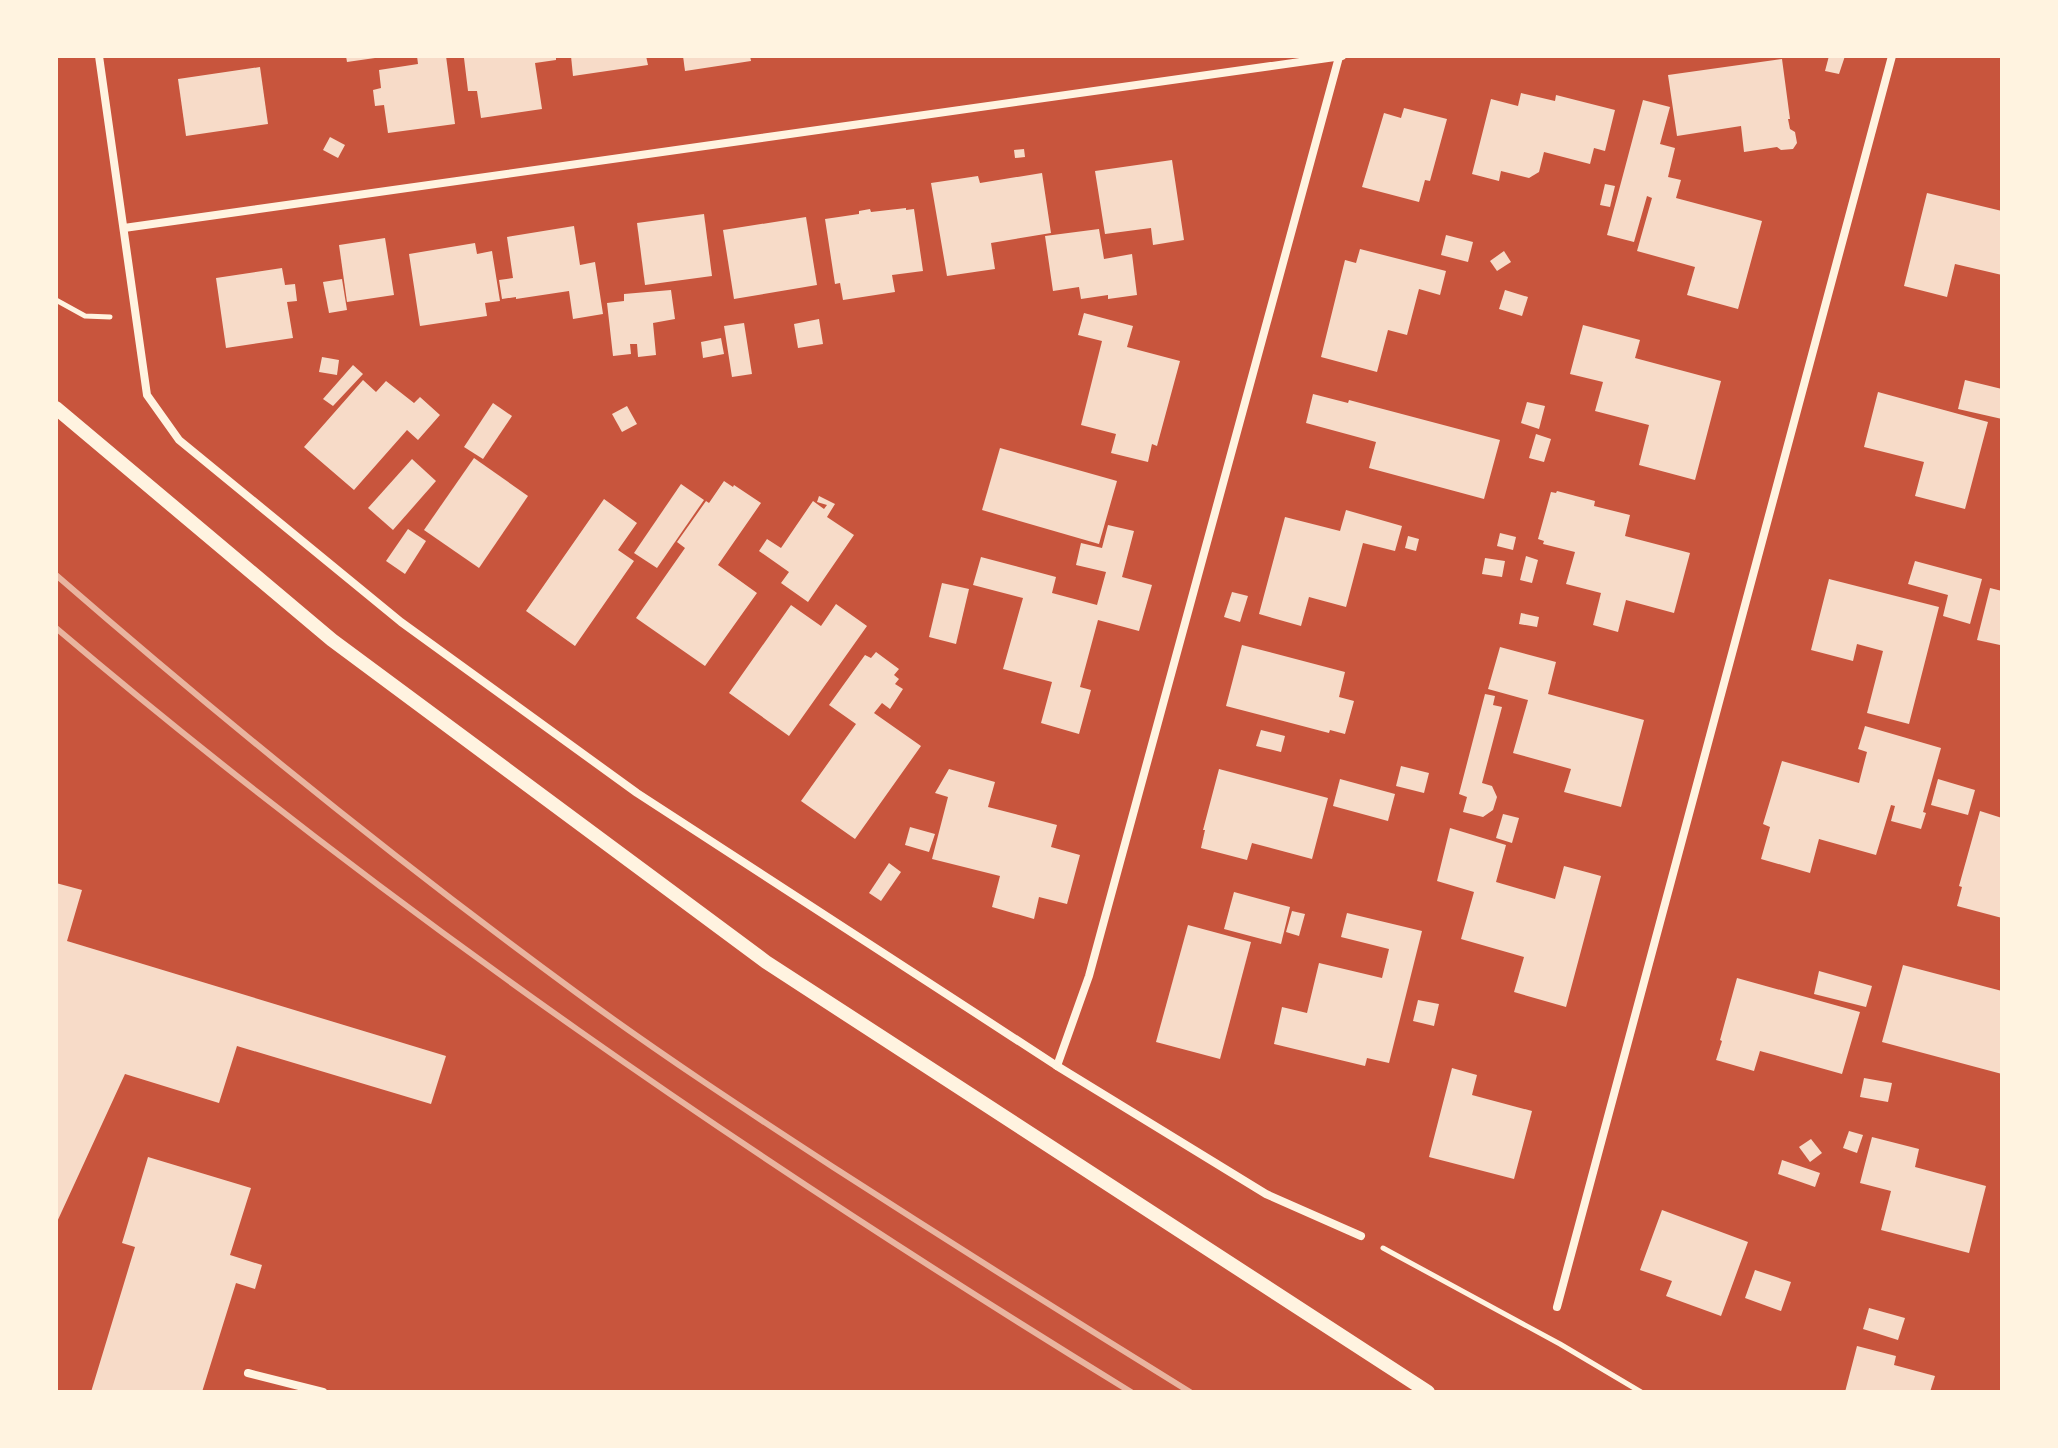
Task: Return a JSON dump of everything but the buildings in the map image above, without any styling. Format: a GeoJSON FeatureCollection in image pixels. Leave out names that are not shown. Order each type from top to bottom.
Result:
{"type":"FeatureCollection","features":[{"type":"Feature","properties":{"kind":"street"},"geometry":{"type":"LineString","coordinates":[[99,56],[147,395],[179,440],[389,612],[637,793],[1057,1066],[1266,1194],[1361,1236]]}},
{"type":"Feature","properties":{"kind":"street"},"geometry":{"type":"LineString","coordinates":[[124,228],[1340,56],[1089,976],[1057,1066]]}},
{"type":"Feature","properties":{"kind":"street"},"geometry":{"type":"LineString","coordinates":[[1557,1307],[1892,56]]}},
{"type":"Feature","properties":{"kind":"street"},"geometry":{"type":"LineString","coordinates":[[56,408],[332,640],[766,962],[1428,1392]]}},
{"type":"Feature","properties":{"kind":"street"},"geometry":{"type":"LineString","coordinates":[[248,1373],[323,1392]]}},
{"type":"Feature","properties":{"kind":"path"},"geometry":{"type":"LineString","coordinates":[[56,300],[85,316],[99,318],[135,314]]}},
{"type":"Feature","properties":{"kind":"path"},"geometry":{"type":"LineString","coordinates":[[1361,1236],[1560,1344],[1641,1392]]}},
{"type":"Feature","properties":{"kind":"railway"},"geometry":{"type":"LineString","coordinates":[[56,575],[312,790],[608,1016],[833,1167],[1190,1392]]}},
{"type":"Feature","properties":{"kind":"railway"},"geometry":{"type":"LineString","coordinates":[[56,628],[313,835],[579,1031],[852,1216],[1131,1392]]}}]}
